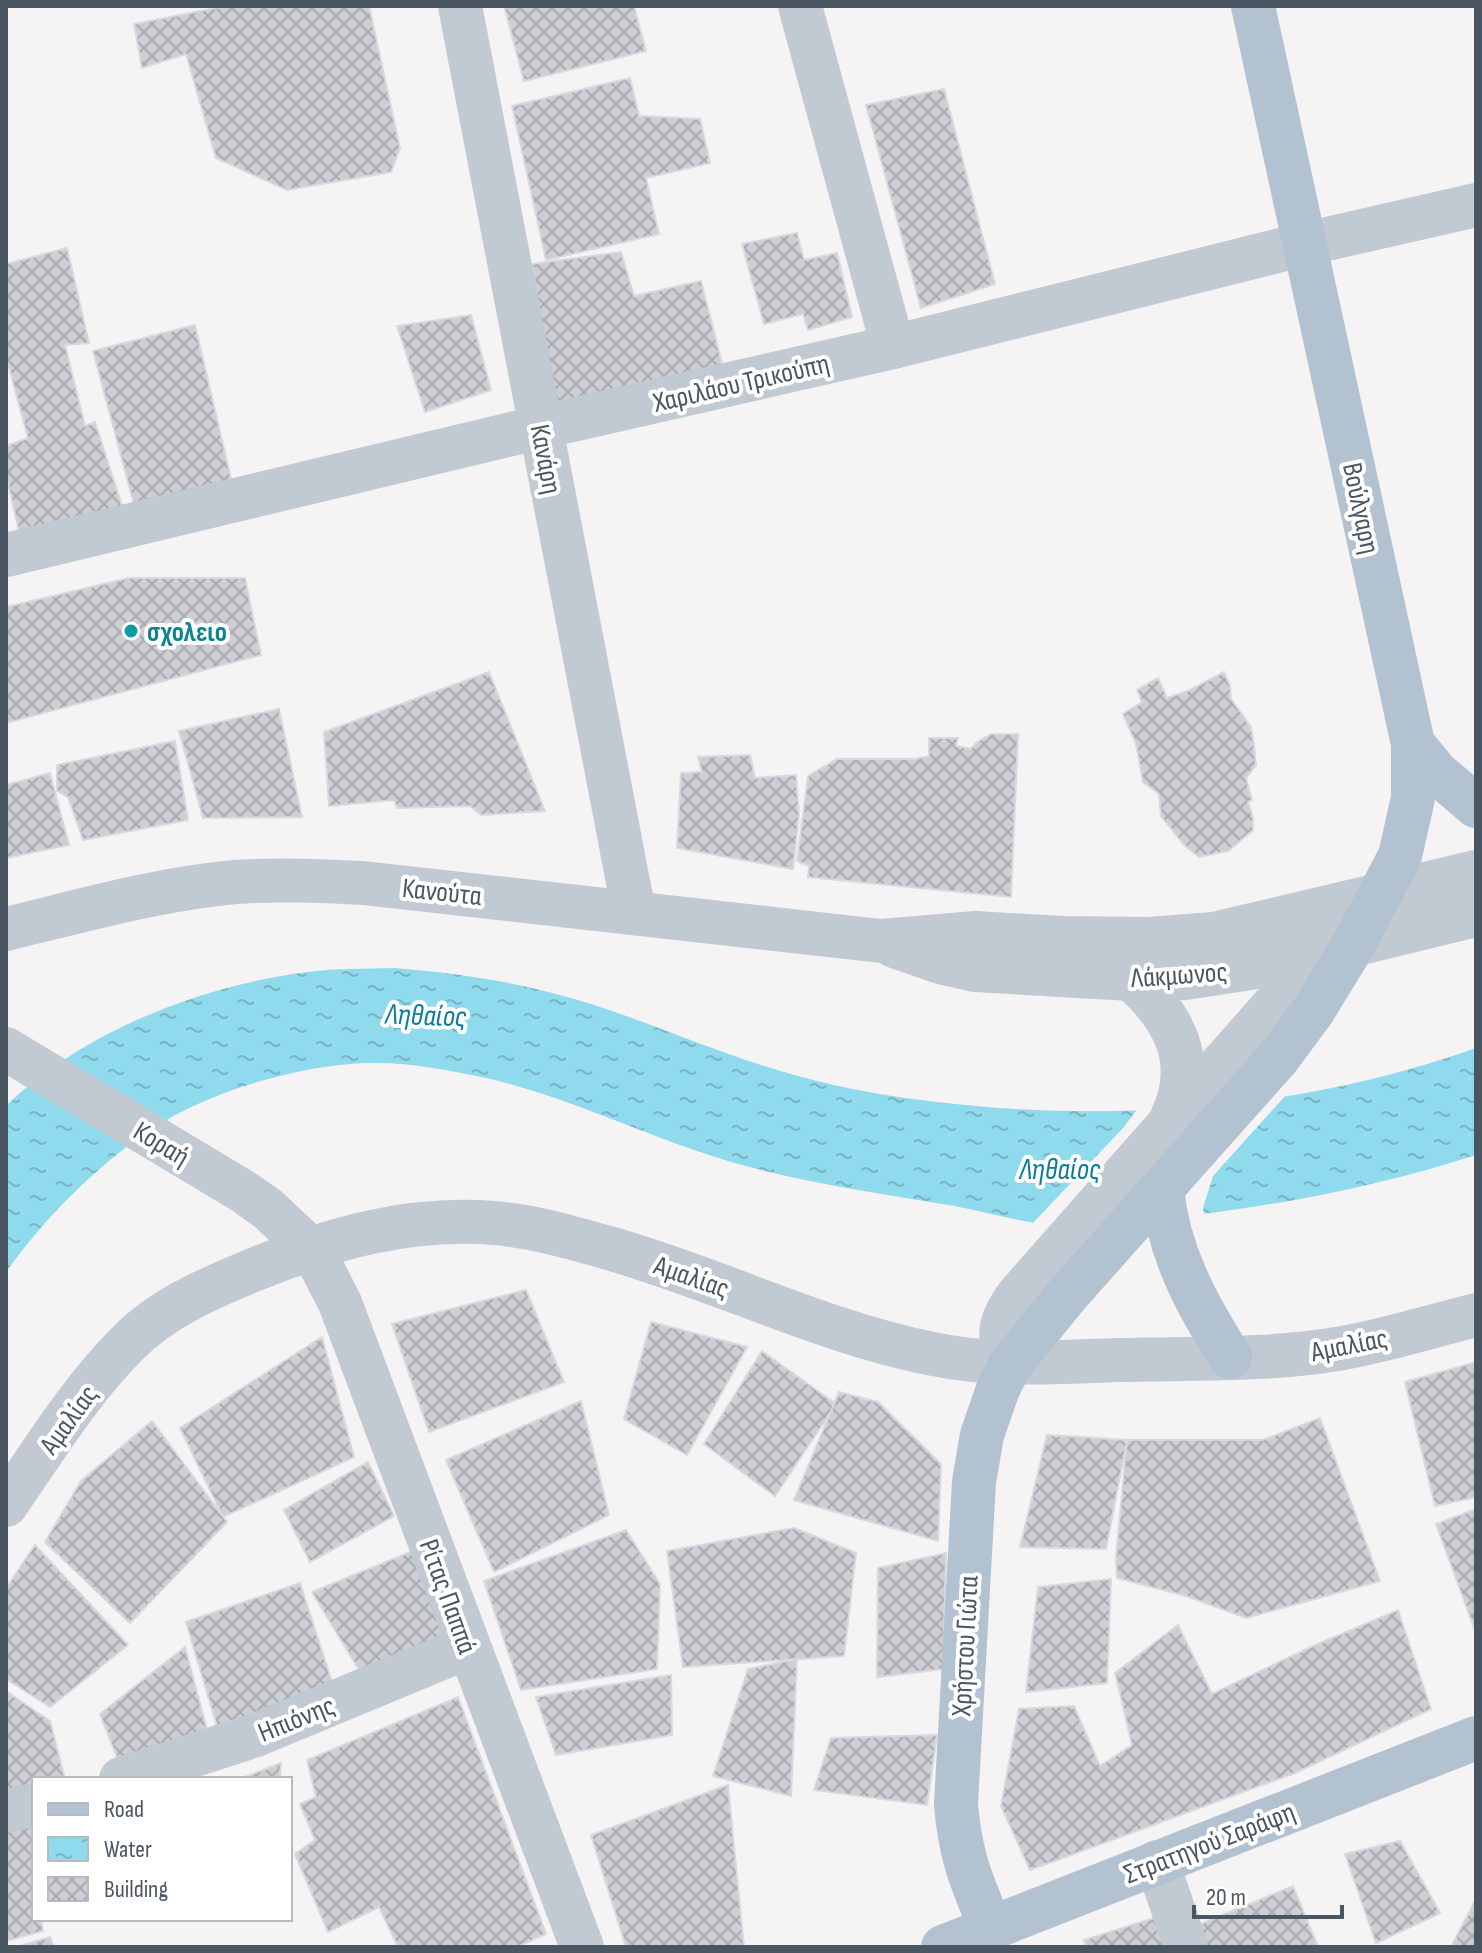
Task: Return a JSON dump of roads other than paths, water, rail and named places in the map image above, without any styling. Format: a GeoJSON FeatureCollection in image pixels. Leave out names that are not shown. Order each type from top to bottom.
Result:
{"type":"FeatureCollection","features":[{"type":"Feature","properties":{"kind":"main road","name":"Βούλγαρη"},"geometry":{"type":"LineString","coordinates":[[1162,1189],[1279,1057],[1323,995],[1382,894],[1400,856],[1410,816],[1415,775],[1413,744],[1253,6]]}},
{"type":"Feature","properties":{"kind":"main road"},"geometry":{"type":"LineString","coordinates":[[1413,744],[1436,772],[1476,806]]}},
{"type":"Feature","properties":{"kind":"main road"},"geometry":{"type":"LineString","coordinates":[[1162,1189],[1170,1236],[1185,1277],[1230,1357]]}},
{"type":"Feature","properties":{"kind":"main road","name":"Χρήστου Γιώτα"},"geometry":{"type":"LineString","coordinates":[[991,1928],[965,1866],[956,1804],[974,1482],[988,1414],[1010,1365],[1068,1294],[1162,1189]]}},
{"type":"Feature","properties":{"kind":"main road","name":"Στρατηγού Σαράφη"},"geometry":{"type":"LineString","coordinates":[[943,1947],[1476,1738]]}},
{"type":"Feature","properties":{"kind":"street","name":"Κανάρη"},"geometry":{"type":"LineString","coordinates":[[460,6],[634,913]]}},
{"type":"Feature","properties":{"kind":"street"},"geometry":{"type":"LineString","coordinates":[[800,6],[893,347]]}},
{"type":"Feature","properties":{"kind":"street","name":"Χαριλάου Τρικούπη"},"geometry":{"type":"LineString","coordinates":[[6,555],[541,427],[893,347],[1305,244],[1476,205]]}},
{"type":"Feature","properties":{"kind":"street"},"geometry":{"type":"LineString","coordinates":[[881,941],[976,933],[1063,938],[1189,937],[1264,924],[1476,872]]}},
{"type":"Feature","properties":{"kind":"street","name":"Κανούτα"},"geometry":{"type":"LineString","coordinates":[[6,929],[181,891],[235,882],[269,881],[363,883],[881,941]]}},
{"type":"Feature","properties":{"kind":"street","name":"Λάκμωνος"},"geometry":{"type":"LineString","coordinates":[[881,941],[940,962],[975,970],[1131,979],[1185,978],[1271,965],[1476,915]]}},
{"type":"Feature","properties":{"kind":"street"},"geometry":{"type":"LineString","coordinates":[[1010,1365],[1002,1349],[1000,1331],[1005,1311],[1273,1006],[1354,944]]}},
{"type":"Feature","properties":{"kind":"street"},"geometry":{"type":"LineString","coordinates":[[1131,979],[1157,1001],[1167,1015],[1178,1045],[1183,1084],[1171,1120]]}},
{"type":"Feature","properties":{"kind":"street","name":"Κοραή"},"geometry":{"type":"LineString","coordinates":[[6,1049],[268,1209],[308,1249]]}},
{"type":"Feature","properties":{"kind":"street","name":"Αμαλίας"},"geometry":{"type":"LineString","coordinates":[[6,1505],[84,1395],[126,1344],[149,1324],[207,1290],[308,1249],[377,1229],[453,1221],[526,1228],[612,1249],[690,1274],[816,1322],[895,1345],[935,1355],[1010,1365],[1270,1357],[1344,1348],[1476,1315]]}},
{"type":"Feature","properties":{"kind":"street","name":"Ρίτας Παππά"},"geometry":{"type":"LineString","coordinates":[[308,1249],[327,1276],[340,1303],[582,1947]]}},
{"type":"Feature","properties":{"kind":"street","name":"Ηπιόνης"},"geometry":{"type":"LineString","coordinates":[[127,1777],[256,1735],[468,1647]]}},
{"type":"Feature","properties":{"kind":"street"},"geometry":{"type":"LineString","coordinates":[[6,1811],[32,1805]]}},
{"type":"Feature","properties":{"kind":"street"},"geometry":{"type":"LineString","coordinates":[[1157,1862],[1186,1947]]}},
{"type":"Feature","properties":{"kind":"water","name":"Ληθαίος"},"geometry":{"type":"Polygon","coordinates":[[[394,968],[533,988],[604,1008],[758,1064],[837,1086],[917,1100],[999,1108],[1121,1111],[1240,1103],[1359,1082],[1476,1048],[1476,1155],[1359,1187],[1279,1203],[1121,1223],[1057,1226],[756,1169],[694,1150],[539,1093],[486,1078],[398,1064],[343,1065],[256,1082],[200,1103],[152,1129],[111,1159],[73,1194],[37,1232],[6,1272],[6,1106],[37,1079],[108,1034],[187,1000],[268,978],[340,969],[394,968]]]}},
{"type":"Feature","properties":{"kind":"place","name":"σχολειο"},"geometry":{"type":"Point","coordinates":[131,631]}}]}
